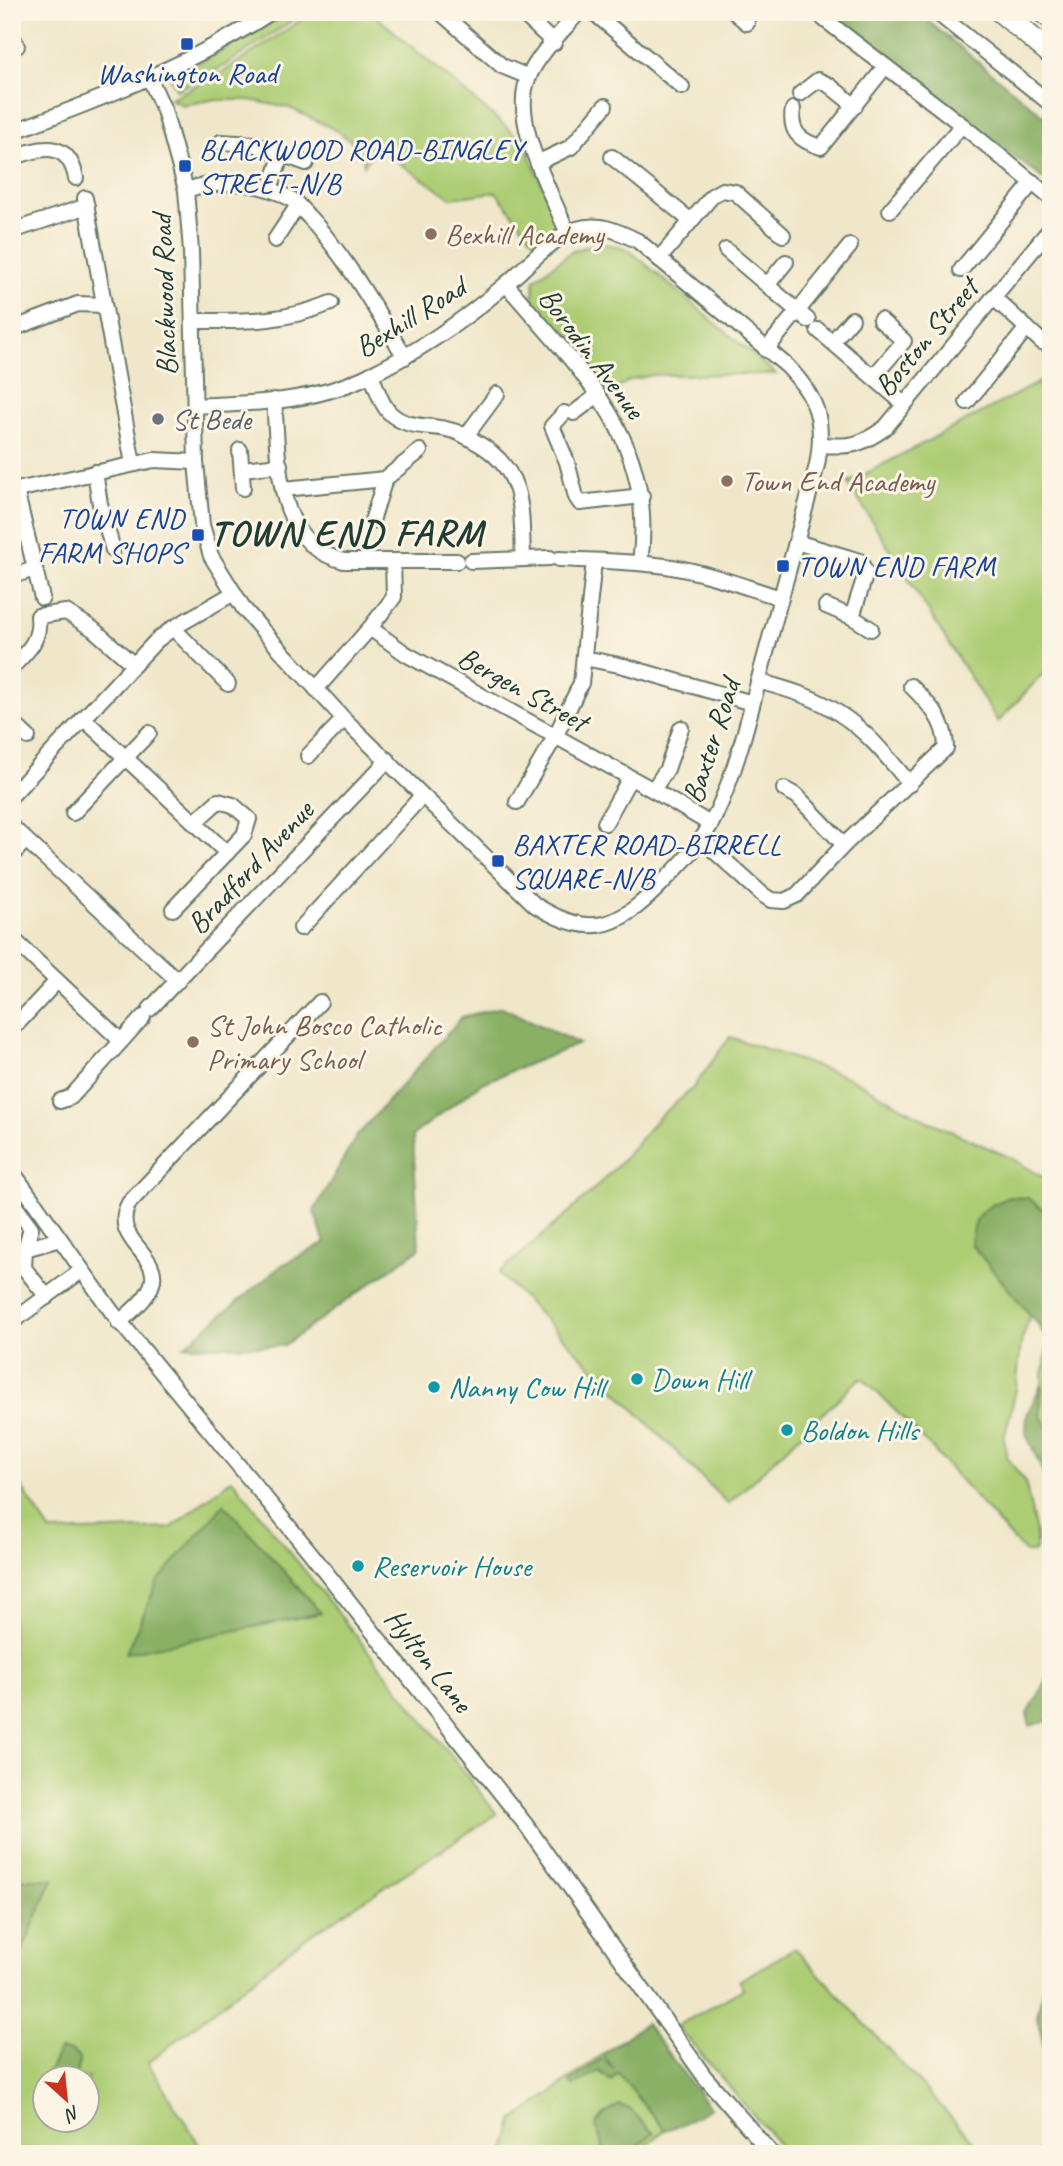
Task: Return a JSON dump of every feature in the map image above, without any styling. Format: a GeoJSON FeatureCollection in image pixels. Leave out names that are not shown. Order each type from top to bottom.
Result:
{"type":"FeatureCollection","features":[{"type":"Feature","properties":{"kind":"highway"},"geometry":{"type":"LineString","coordinates":[[1001,12],[1051,54]]}},
{"type":"Feature","properties":{"kind":"highway"},"geometry":{"type":"LineString","coordinates":[[1013,12],[1051,41]]}},
{"type":"Feature","properties":{"kind":"highway"},"geometry":{"type":"LineString","coordinates":[[1043,12],[1051,18]]}},
{"type":"Feature","properties":{"kind":"street"},"geometry":{"type":"LineString","coordinates":[[12,132],[149,77],[207,49],[271,12]]}},
{"type":"Feature","properties":{"kind":"street"},"geometry":{"type":"LineString","coordinates":[[440,12],[502,66],[529,77]]}},
{"type":"Feature","properties":{"kind":"street"},"geometry":{"type":"LineString","coordinates":[[521,12],[554,43]]}},
{"type":"Feature","properties":{"kind":"street"},"geometry":{"type":"LineString","coordinates":[[568,234],[525,126],[524,92],[541,56],[579,12]]}},
{"type":"Feature","properties":{"kind":"street"},"geometry":{"type":"LineString","coordinates":[[593,12],[682,87]]}},
{"type":"Feature","properties":{"kind":"street"},"geometry":{"type":"LineString","coordinates":[[734,12],[747,23]]}},
{"type":"Feature","properties":{"kind":"street"},"geometry":{"type":"LineString","coordinates":[[936,12],[1051,104]]}},
{"type":"Feature","properties":{"kind":"street"},"geometry":{"type":"LineString","coordinates":[[824,19],[962,125],[1051,198]]}},
{"type":"Feature","properties":{"kind":"street"},"geometry":{"type":"LineString","coordinates":[[793,109],[790,123],[795,132],[810,144],[821,148],[885,67]]}},
{"type":"Feature","properties":{"kind":"street","name":"Blackwood Road"},"geometry":{"type":"LineString","coordinates":[[149,77],[172,134],[186,190],[190,231],[196,462],[202,525],[219,571],[234,593],[260,628],[316,689]]}},
{"type":"Feature","properties":{"kind":"street"},"geometry":{"type":"LineString","coordinates":[[800,94],[818,80],[829,85],[855,106]]}},
{"type":"Feature","properties":{"kind":"street"},"geometry":{"type":"LineString","coordinates":[[539,162],[571,147],[605,106]]}},
{"type":"Feature","properties":{"kind":"street"},"geometry":{"type":"LineString","coordinates":[[890,210],[962,125]]}},
{"type":"Feature","properties":{"kind":"street"},"geometry":{"type":"LineString","coordinates":[[221,142],[254,144],[306,163]]}},
{"type":"Feature","properties":{"kind":"street"},"geometry":{"type":"LineString","coordinates":[[12,158],[35,149],[50,147],[65,156],[74,166],[76,178]]}},
{"type":"Feature","properties":{"kind":"street"},"geometry":{"type":"LineString","coordinates":[[270,189],[282,154]]}},
{"type":"Feature","properties":{"kind":"street"},"geometry":{"type":"LineString","coordinates":[[612,157],[691,221]]}},
{"type":"Feature","properties":{"kind":"street"},"geometry":{"type":"LineString","coordinates":[[961,270],[1033,182]]}},
{"type":"Feature","properties":{"kind":"street"},"geometry":{"type":"LineString","coordinates":[[186,190],[223,184],[270,189],[293,200],[326,235],[356,288],[405,357]]}},
{"type":"Feature","properties":{"kind":"street"},"geometry":{"type":"LineString","coordinates":[[659,259],[713,195],[722,190],[735,192],[783,234]]}},
{"type":"Feature","properties":{"kind":"street"},"geometry":{"type":"LineString","coordinates":[[12,231],[86,202],[133,464]]}},
{"type":"Feature","properties":{"kind":"street"},"geometry":{"type":"LineString","coordinates":[[275,240],[298,205]]}},
{"type":"Feature","properties":{"kind":"street","name":"Bexhill Road"},"geometry":{"type":"LineString","coordinates":[[195,406],[274,400],[329,390],[371,374],[444,334],[575,229],[596,226],[614,229],[638,241],[787,366],[809,393],[820,421],[821,445]]}},
{"type":"Feature","properties":{"kind":"street","name":"Boston Street"},"geometry":{"type":"LineString","coordinates":[[821,445],[862,443],[885,428],[1051,228]]}},
{"type":"Feature","properties":{"kind":"street"},"geometry":{"type":"LineString","coordinates":[[766,350],[808,320],[850,246]]}},
{"type":"Feature","properties":{"kind":"street"},"geometry":{"type":"LineString","coordinates":[[726,250],[904,404]]}},
{"type":"Feature","properties":{"kind":"street"},"geometry":{"type":"LineString","coordinates":[[768,284],[786,262]]}},
{"type":"Feature","properties":{"kind":"street","name":"Borodin Avenue"},"geometry":{"type":"LineString","coordinates":[[506,284],[618,423],[629,449],[642,496],[640,563]]}},
{"type":"Feature","properties":{"kind":"street"},"geometry":{"type":"LineString","coordinates":[[993,297],[1042,342],[1051,345]]}},
{"type":"Feature","properties":{"kind":"street"},"geometry":{"type":"LineString","coordinates":[[193,321],[262,321],[288,318],[331,303]]}},
{"type":"Feature","properties":{"kind":"street"},"geometry":{"type":"LineString","coordinates":[[12,329],[78,304],[104,305]]}},
{"type":"Feature","properties":{"kind":"street"},"geometry":{"type":"LineString","coordinates":[[832,342],[852,319]]}},
{"type":"Feature","properties":{"kind":"street"},"geometry":{"type":"LineString","coordinates":[[873,377],[904,341],[880,320]]}},
{"type":"Feature","properties":{"kind":"street"},"geometry":{"type":"LineString","coordinates":[[967,402],[1027,328]]}},
{"type":"Feature","properties":{"kind":"street"},"geometry":{"type":"LineString","coordinates":[[371,374],[388,412],[401,421],[420,427],[443,428],[467,436],[493,453],[513,478],[520,495],[523,558]]}},
{"type":"Feature","properties":{"kind":"street"},"geometry":{"type":"LineString","coordinates":[[467,436],[497,394]]}},
{"type":"Feature","properties":{"kind":"street","name":"Borodin Avenue"},"geometry":{"type":"LineString","coordinates":[[598,395],[552,426],[567,462],[576,497],[580,503],[642,496]]}},
{"type":"Feature","properties":{"kind":"street"},"geometry":{"type":"LineString","coordinates":[[274,400],[286,504],[298,532],[327,557],[344,561],[523,558],[640,563],[708,575],[781,598]]}},
{"type":"Feature","properties":{"kind":"street","name":"Baxter Road"},"geometry":{"type":"LineString","coordinates":[[316,689],[535,905],[555,918],[573,924],[602,923],[620,918],[640,905],[689,856],[710,824],[735,766],[821,445]]}},
{"type":"Feature","properties":{"kind":"street"},"geometry":{"type":"LineString","coordinates":[[240,450],[243,488]]}},
{"type":"Feature","properties":{"kind":"street"},"geometry":{"type":"LineString","coordinates":[[284,489],[385,479],[420,452]]}},
{"type":"Feature","properties":{"kind":"street"},"geometry":{"type":"LineString","coordinates":[[42,598],[14,490],[154,460],[196,462]]}},
{"type":"Feature","properties":{"kind":"street"},"geometry":{"type":"LineString","coordinates":[[242,469],[280,466]]}},
{"type":"Feature","properties":{"kind":"street"},"geometry":{"type":"LineString","coordinates":[[95,472],[100,504],[113,550]]}},
{"type":"Feature","properties":{"kind":"street"},"geometry":{"type":"LineString","coordinates":[[372,521],[385,479]]}},
{"type":"Feature","properties":{"kind":"street"},"geometry":{"type":"LineString","coordinates":[[796,542],[860,561],[866,573],[852,617]]}},
{"type":"Feature","properties":{"kind":"street"},"geometry":{"type":"LineString","coordinates":[[316,689],[394,597],[393,561]]}},
{"type":"Feature","properties":{"kind":"street"},"geometry":{"type":"LineString","coordinates":[[517,802],[555,737],[581,683],[594,561]]}},
{"type":"Feature","properties":{"kind":"street"},"geometry":{"type":"LineString","coordinates":[[12,576],[35,569]]}},
{"type":"Feature","properties":{"kind":"street"},"geometry":{"type":"LineString","coordinates":[[12,795],[134,665],[173,628],[234,593]]}},
{"type":"Feature","properties":{"kind":"street"},"geometry":{"type":"LineString","coordinates":[[827,606],[871,629]]}},
{"type":"Feature","properties":{"kind":"street"},"geometry":{"type":"LineString","coordinates":[[12,667],[36,643],[40,627],[38,615],[66,612],[93,629],[134,665]]}},
{"type":"Feature","properties":{"kind":"street"},"geometry":{"type":"LineString","coordinates":[[173,628],[229,684]]}},
{"type":"Feature","properties":{"kind":"street","name":"Bergen Street"},"geometry":{"type":"LineString","coordinates":[[370,628],[390,645],[710,824]]}},
{"type":"Feature","properties":{"kind":"street"},"geometry":{"type":"LineString","coordinates":[[584,659],[624,666],[752,703]]}},
{"type":"Feature","properties":{"kind":"street"},"geometry":{"type":"LineString","coordinates":[[758,681],[803,695],[842,714],[878,746],[911,784]]}},
{"type":"Feature","properties":{"kind":"street"},"geometry":{"type":"LineString","coordinates":[[701,839],[771,900],[784,901],[797,895],[844,845],[946,748],[941,722],[931,706],[911,686]]}},
{"type":"Feature","properties":{"kind":"street"},"geometry":{"type":"LineString","coordinates":[[83,718],[227,853]]}},
{"type":"Feature","properties":{"kind":"street"},"geometry":{"type":"LineString","coordinates":[[308,756],[344,719]]}},
{"type":"Feature","properties":{"kind":"street"},"geometry":{"type":"LineString","coordinates":[[12,722],[29,737]]}},
{"type":"Feature","properties":{"kind":"street"},"geometry":{"type":"LineString","coordinates":[[653,790],[667,769],[681,728]]}},
{"type":"Feature","properties":{"kind":"street"},"geometry":{"type":"LineString","coordinates":[[73,813],[149,733]]}},
{"type":"Feature","properties":{"kind":"street","name":"Bradford Avenue"},"geometry":{"type":"LineString","coordinates":[[60,1101],[71,1097],[387,760]]}},
{"type":"Feature","properties":{"kind":"street"},"geometry":{"type":"LineString","coordinates":[[604,823],[631,778]]}},
{"type":"Feature","properties":{"kind":"street"},"geometry":{"type":"LineString","coordinates":[[784,789],[797,796],[844,845]]}},
{"type":"Feature","properties":{"kind":"street"},"geometry":{"type":"LineString","coordinates":[[300,928],[422,796]]}},
{"type":"Feature","properties":{"kind":"street"},"geometry":{"type":"LineString","coordinates":[[173,909],[244,835],[249,819],[233,805],[218,801],[194,823]]}},
{"type":"Feature","properties":{"kind":"street"},"geometry":{"type":"LineString","coordinates":[[12,827],[178,981]]}},
{"type":"Feature","properties":{"kind":"street"},"geometry":{"type":"LineString","coordinates":[[12,855],[26,840]]}},
{"type":"Feature","properties":{"kind":"street"},"geometry":{"type":"LineString","coordinates":[[12,938],[121,1041]]}},
{"type":"Feature","properties":{"kind":"street"},"geometry":{"type":"LineString","coordinates":[[18,1024],[57,981]]}},
{"type":"Feature","properties":{"kind":"street"},"geometry":{"type":"LineString","coordinates":[[120,1323],[144,1299],[152,1283],[153,1273],[124,1226],[122,1218],[129,1203],[320,1002]]}},
{"type":"Feature","properties":{"kind":"street","name":"Hylton Lane"},"geometry":{"type":"LineString","coordinates":[[12,1171],[81,1272],[120,1323],[309,1551],[526,1825],[704,2076],[772,2154]]}},
{"type":"Feature","properties":{"kind":"street"},"geometry":{"type":"LineString","coordinates":[[12,1202],[31,1228],[25,1249],[24,1268],[47,1297]]}},
{"type":"Feature","properties":{"kind":"street"},"geometry":{"type":"LineString","coordinates":[[25,1249],[60,1239]]}},
{"type":"Feature","properties":{"kind":"street"},"geometry":{"type":"LineString","coordinates":[[12,1322],[81,1272]]}},
{"type":"Feature","properties":{"kind":"green space"},"geometry":{"type":"Polygon","coordinates":[[[288,12],[305,12],[224,66],[177,90],[170,78],[243,40],[288,12]]]}},
{"type":"Feature","properties":{"kind":"green space"},"geometry":{"type":"Polygon","coordinates":[[[313,12],[371,12],[524,142],[558,221],[553,237],[538,246],[496,192],[451,198],[377,148],[364,165],[361,149],[338,131],[290,108],[249,100],[211,100],[183,105],[169,99],[225,71],[313,12]]]}},
{"type":"Feature","properties":{"kind":"green space"},"geometry":{"type":"Polygon","coordinates":[[[828,12],[917,12],[1051,122],[1051,185],[828,12]]]}},
{"type":"Feature","properties":{"kind":"green space"},"geometry":{"type":"Polygon","coordinates":[[[597,243],[630,251],[776,374],[653,375],[630,380],[610,393],[532,300],[535,279],[571,252],[597,243]]]}},
{"type":"Feature","properties":{"kind":"green space"},"geometry":{"type":"Polygon","coordinates":[[[1051,376],[1051,665],[998,722],[848,483],[1051,376]]]}},
{"type":"Feature","properties":{"kind":"green space"},"geometry":{"type":"Polygon","coordinates":[[[502,1007],[579,1044],[482,1083],[413,1135],[419,1249],[283,1346],[184,1346],[282,1265],[325,1243],[314,1211],[356,1137],[462,1017],[502,1007]]]}},
{"type":"Feature","properties":{"kind":"green space"},"geometry":{"type":"Polygon","coordinates":[[[730,1037],[848,1077],[926,1120],[1011,1158],[1051,1182],[1051,1216],[1028,1198],[971,1244],[1030,1315],[1021,1343],[1016,1390],[1004,1438],[1007,1458],[1025,1481],[1036,1533],[1036,1551],[1027,1553],[1016,1543],[929,1445],[864,1379],[859,1379],[728,1504],[499,1273],[585,1198],[622,1161],[658,1118],[692,1089],[730,1037]]]}},
{"type":"Feature","properties":{"kind":"green space"},"geometry":{"type":"Polygon","coordinates":[[[1009,1197],[1028,1198],[1051,1216],[1051,1347],[1038,1324],[971,1244],[977,1218],[981,1213],[1009,1197]]]}},
{"type":"Feature","properties":{"kind":"green space"},"geometry":{"type":"Polygon","coordinates":[[[1048,1342],[1051,1347],[1051,1431],[1040,1416],[1048,1342]]]}},
{"type":"Feature","properties":{"kind":"green space"},"geometry":{"type":"Polygon","coordinates":[[[1042,1383],[1040,1416],[1051,1431],[1051,1499],[1046,1479],[1026,1433],[1027,1415],[1042,1383]]]}},
{"type":"Feature","properties":{"kind":"green space"},"geometry":{"type":"Polygon","coordinates":[[[12,1473],[51,1532],[171,1528],[232,1479],[497,1814],[300,1942],[148,2063],[205,2154],[12,2154],[12,1473]]]}},
{"type":"Feature","properties":{"kind":"green space"},"geometry":{"type":"Polygon","coordinates":[[[224,1504],[321,1613],[126,1653],[158,1581],[224,1504]]]}},
{"type":"Feature","properties":{"kind":"green space"},"geometry":{"type":"Polygon","coordinates":[[[1051,1674],[1051,1719],[1030,1726],[1027,1714],[1051,1674]]]}},
{"type":"Feature","properties":{"kind":"green space"},"geometry":{"type":"Polygon","coordinates":[[[12,1879],[53,1879],[12,1974],[12,1879]]]}},
{"type":"Feature","properties":{"kind":"green space"},"geometry":{"type":"Polygon","coordinates":[[[795,1948],[985,2154],[787,2154],[677,2026],[743,1989],[739,1981],[795,1948]]]}},
{"type":"Feature","properties":{"kind":"green space"},"geometry":{"type":"Polygon","coordinates":[[[1049,1957],[1051,2065],[1047,2059],[1037,2017],[1049,1957]]]}},
{"type":"Feature","properties":{"kind":"green space"},"geometry":{"type":"Polygon","coordinates":[[[645,2023],[710,2108],[685,2123],[665,2130],[618,2073],[611,2081],[599,2071],[573,2086],[570,2082],[602,2059],[614,2069],[603,2054],[645,2023]]]}},
{"type":"Feature","properties":{"kind":"green space"},"geometry":{"type":"Polygon","coordinates":[[[59,2050],[71,2051],[80,2059],[79,2064],[52,2064],[59,2050]]]}},
{"type":"Feature","properties":{"kind":"green space"},"geometry":{"type":"Polygon","coordinates":[[[603,2054],[665,2130],[636,2154],[500,2154],[505,2150],[513,2121],[603,2054]]]}},
{"type":"Feature","properties":{"kind":"green space"},"geometry":{"type":"Polygon","coordinates":[[[619,2105],[630,2109],[653,2133],[627,2154],[605,2154],[596,2125],[604,2115],[619,2105]]]}},
{"type":"Feature","properties":{"kind":"place","name":"Washington Road"},"geometry":{"type":"Point","coordinates":[187,44]}},
{"type":"Feature","properties":{"kind":"place","name":"BLACKWOOD ROAD-BINGLEY STREET-N/B"},"geometry":{"type":"Point","coordinates":[185,166]}},
{"type":"Feature","properties":{"kind":"place","name":"Bexhill Academy"},"geometry":{"type":"Point","coordinates":[431,234]}},
{"type":"Feature","properties":{"kind":"place","name":"St Bede"},"geometry":{"type":"Point","coordinates":[158,419]}},
{"type":"Feature","properties":{"kind":"place","name":"Town End Academy"},"geometry":{"type":"Point","coordinates":[727,481]}},
{"type":"Feature","properties":{"kind":"place","name":"TOWN END FARM SHOPS"},"geometry":{"type":"Point","coordinates":[198,535]}},
{"type":"Feature","properties":{"kind":"place","name":"TOWN END FARM"},"geometry":{"type":"Point","coordinates":[783,566]}},
{"type":"Feature","properties":{"kind":"place","name":"BAXTER ROAD-BIRRELL SQUARE-N/B"},"geometry":{"type":"Point","coordinates":[498,861]}},
{"type":"Feature","properties":{"kind":"place","name":"St John Bosco Catholic Primary School"},"geometry":{"type":"Point","coordinates":[193,1042]}},
{"type":"Feature","properties":{"kind":"place","name":"Down Hill"},"geometry":{"type":"Point","coordinates":[637,1379]}},
{"type":"Feature","properties":{"kind":"place","name":"Nanny Cow Hill"},"geometry":{"type":"Point","coordinates":[434,1387]}},
{"type":"Feature","properties":{"kind":"place","name":"Boldon Hills"},"geometry":{"type":"Point","coordinates":[787,1430]}},
{"type":"Feature","properties":{"kind":"place","name":"Reservoir House"},"geometry":{"type":"Point","coordinates":[358,1566]}},
{"type":"Feature","properties":{"kind":"district","name":"TOWN END FARM"},"geometry":{"type":"Point","coordinates":[347,532]}}]}
